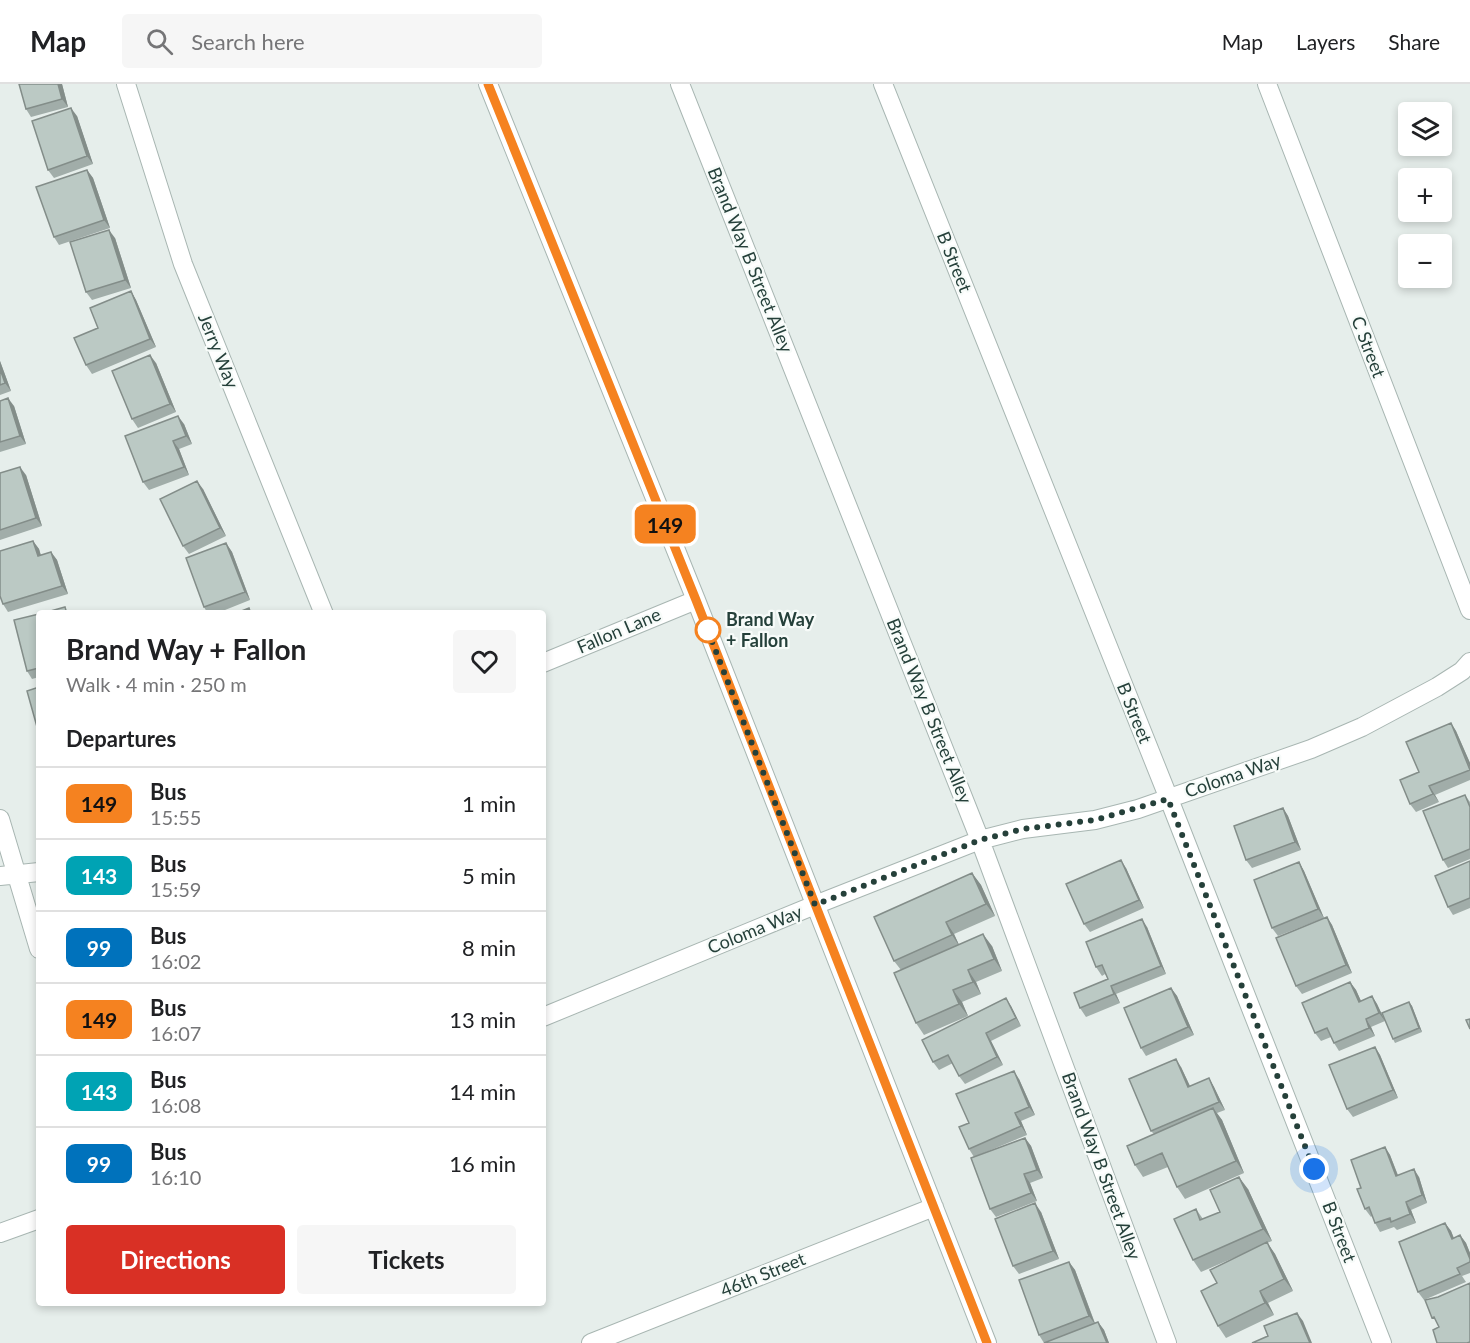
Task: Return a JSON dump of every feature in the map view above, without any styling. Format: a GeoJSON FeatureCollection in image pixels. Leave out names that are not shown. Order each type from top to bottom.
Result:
{"type":"FeatureCollection","features":[{"type":"Feature","properties":{"kind":"street","name":"Jerry Way"},"geometry":{"type":"LineString","coordinates":[[126,84],[183,264],[322,610]]}},
{"type":"Feature","properties":{"kind":"street"},"geometry":{"type":"LineString","coordinates":[[488,84],[696,600],[987,1343]]}},
{"type":"Feature","properties":{"kind":"street","name":"Brand Way B Street Alley"},"geometry":{"type":"LineString","coordinates":[[680,84],[980,840],[1167,1343]]}},
{"type":"Feature","properties":{"kind":"street","name":"B Street"},"geometry":{"type":"LineString","coordinates":[[882,84],[1168,799],[1382,1343]]}},
{"type":"Feature","properties":{"kind":"street","name":"C Street"},"geometry":{"type":"LineString","coordinates":[[1267,84],[1470,610]]}},
{"type":"Feature","properties":{"kind":"street","name":"Fallon Lane"},"geometry":{"type":"LineString","coordinates":[[546,662],[696,600]]}},
{"type":"Feature","properties":{"kind":"street","name":"Coloma Way"},"geometry":{"type":"LineString","coordinates":[[546,1016],[980,840],[1023,829],[1095,820],[1168,799],[1311,749],[1362,727],[1437,687],[1470,662]]}},
{"type":"Feature","properties":{"kind":"street"},"geometry":{"type":"LineString","coordinates":[[0,819],[8,875],[36,942]]}},
{"type":"Feature","properties":{"kind":"street"},"geometry":{"type":"LineString","coordinates":[[8,875],[36,872]]}},
{"type":"Feature","properties":{"kind":"street","name":"46th Street"},"geometry":{"type":"LineString","coordinates":[[591,1343],[934,1207]]}},
{"type":"Feature","properties":{"kind":"street"},"geometry":{"type":"LineString","coordinates":[[0,1233],[36,1220]]}},
{"type":"Feature","properties":{"kind":"building"},"geometry":{"type":"Polygon","coordinates":[[[19,84],[58,84],[62,99],[26,109],[19,84]]]}},
{"type":"Feature","properties":{"kind":"building"},"geometry":{"type":"Polygon","coordinates":[[[71,108],[87,156],[48,170],[32,121],[71,108]]]}},
{"type":"Feature","properties":{"kind":"building"},"geometry":{"type":"Polygon","coordinates":[[[87,170],[104,220],[54,237],[36,187],[87,170]]]}},
{"type":"Feature","properties":{"kind":"building"},"geometry":{"type":"Polygon","coordinates":[[[109,230],[125,280],[86,292],[70,242],[109,230]]]}},
{"type":"Feature","properties":{"kind":"building"},"geometry":{"type":"Polygon","coordinates":[[[131,291],[150,339],[86,365],[74,338],[98,328],[90,308],[131,291]]]}},
{"type":"Feature","properties":{"kind":"building"},"geometry":{"type":"Polygon","coordinates":[[[150,355],[170,404],[132,419],[112,371],[150,355]]]}},
{"type":"Feature","properties":{"kind":"building"},"geometry":{"type":"Polygon","coordinates":[[[0,369],[5,383],[0,385],[0,369]]]}},
{"type":"Feature","properties":{"kind":"building"},"geometry":{"type":"Polygon","coordinates":[[[8,398],[20,436],[0,442],[0,401],[8,398]]]}},
{"type":"Feature","properties":{"kind":"building"},"geometry":{"type":"Polygon","coordinates":[[[178,416],[186,436],[173,441],[184,467],[143,482],[125,436],[178,416]]]}},
{"type":"Feature","properties":{"kind":"building"},"geometry":{"type":"Polygon","coordinates":[[[20,467],[36,518],[0,530],[0,473],[20,467]]]}},
{"type":"Feature","properties":{"kind":"building"},"geometry":{"type":"Polygon","coordinates":[[[197,481],[220,528],[183,546],[160,499],[197,481]]]}},
{"type":"Feature","properties":{"kind":"building"},"geometry":{"type":"Polygon","coordinates":[[[33,541],[38,556],[51,552],[62,586],[3,604],[0,596],[0,551],[33,541]]]}},
{"type":"Feature","properties":{"kind":"building"},"geometry":{"type":"Polygon","coordinates":[[[226,543],[245,592],[204,607],[186,558],[226,543]]]}},
{"type":"Feature","properties":{"kind":"building"},"geometry":{"type":"Polygon","coordinates":[[[36,615],[36,669],[27,671],[14,620],[36,615]]]}},
{"type":"Feature","properties":{"kind":"building"},"geometry":{"type":"Polygon","coordinates":[[[36,688],[36,723],[27,691],[36,688]]]}},
{"type":"Feature","properties":{"kind":"building"},"geometry":{"type":"Polygon","coordinates":[[[1451,723],[1470,770],[1429,786],[1433,794],[1410,804],[1400,780],[1419,772],[1406,742],[1451,723]]]}},
{"type":"Feature","properties":{"kind":"building"},"geometry":{"type":"Polygon","coordinates":[[[1465,795],[1470,807],[1470,849],[1443,860],[1423,811],[1465,795]]]}},
{"type":"Feature","properties":{"kind":"building"},"geometry":{"type":"Polygon","coordinates":[[[1283,808],[1295,842],[1246,860],[1234,826],[1283,808]]]}},
{"type":"Feature","properties":{"kind":"building"},"geometry":{"type":"Polygon","coordinates":[[[1121,860],[1139,900],[1084,924],[1066,884],[1121,860]]]}},
{"type":"Feature","properties":{"kind":"building"},"geometry":{"type":"Polygon","coordinates":[[[1470,861],[1470,898],[1448,907],[1435,876],[1470,861]]]}},
{"type":"Feature","properties":{"kind":"building"},"geometry":{"type":"Polygon","coordinates":[[[1299,862],[1318,909],[1272,928],[1254,880],[1299,862]]]}},
{"type":"Feature","properties":{"kind":"building"},"geometry":{"type":"Polygon","coordinates":[[[972,873],[986,904],[946,922],[952,935],[894,961],[874,917],[972,873]]]}},
{"type":"Feature","properties":{"kind":"building"},"geometry":{"type":"Polygon","coordinates":[[[1327,917],[1346,965],[1296,986],[1276,938],[1327,917]]]}},
{"type":"Feature","properties":{"kind":"building"},"geometry":{"type":"Polygon","coordinates":[[[1142,919],[1161,966],[1111,986],[1114,994],[1080,1008],[1074,993],[1108,979],[1102,965],[1096,967],[1086,942],[1142,919]]]}},
{"type":"Feature","properties":{"kind":"building"},"geometry":{"type":"Polygon","coordinates":[[[983,934],[994,959],[968,970],[973,982],[953,990],[959,1004],[916,1023],[894,973],[983,934]]]}},
{"type":"Feature","properties":{"kind":"building"},"geometry":{"type":"Polygon","coordinates":[[[1350,982],[1359,1002],[1372,996],[1379,1013],[1366,1019],[1369,1028],[1334,1043],[1327,1028],[1315,1033],[1302,1003],[1350,982]]]}},
{"type":"Feature","properties":{"kind":"building"},"geometry":{"type":"Polygon","coordinates":[[[1171,988],[1188,1027],[1141,1048],[1124,1008],[1171,988]]]}},
{"type":"Feature","properties":{"kind":"building"},"geometry":{"type":"Polygon","coordinates":[[[1006,998],[1016,1018],[986,1033],[997,1057],[959,1076],[948,1055],[933,1062],[922,1040],[1006,998]]]}},
{"type":"Feature","properties":{"kind":"building"},"geometry":{"type":"Polygon","coordinates":[[[1409,1002],[1419,1028],[1393,1039],[1382,1013],[1409,1002]]]}},
{"type":"Feature","properties":{"kind":"building"},"geometry":{"type":"Polygon","coordinates":[[[1375,1047],[1393,1090],[1347,1109],[1329,1065],[1375,1047]]]}},
{"type":"Feature","properties":{"kind":"building"},"geometry":{"type":"Polygon","coordinates":[[[1176,1059],[1188,1087],[1209,1078],[1219,1102],[1151,1131],[1129,1079],[1176,1059]]]}},
{"type":"Feature","properties":{"kind":"building"},"geometry":{"type":"Polygon","coordinates":[[[1014,1071],[1029,1107],[1015,1113],[1021,1126],[969,1149],[959,1127],[969,1123],[956,1094],[1014,1071]]]}},
{"type":"Feature","properties":{"kind":"building"},"geometry":{"type":"Polygon","coordinates":[[[1213,1108],[1236,1161],[1177,1187],[1162,1153],[1135,1165],[1127,1146],[1213,1108]]]}},
{"type":"Feature","properties":{"kind":"building"},"geometry":{"type":"Polygon","coordinates":[[[1025,1138],[1037,1170],[1024,1174],[1031,1193],[990,1209],[971,1158],[1025,1138]]]}},
{"type":"Feature","properties":{"kind":"building"},"geometry":{"type":"Polygon","coordinates":[[[1385,1147],[1396,1176],[1414,1169],[1422,1195],[1406,1202],[1410,1214],[1391,1222],[1390,1218],[1375,1223],[1369,1207],[1365,1209],[1357,1189],[1361,1188],[1351,1160],[1385,1147]]]}},
{"type":"Feature","properties":{"kind":"building"},"geometry":{"type":"Polygon","coordinates":[[[1239,1177],[1263,1229],[1193,1260],[1174,1219],[1196,1209],[1200,1220],[1220,1212],[1210,1190],[1239,1177]]]}},
{"type":"Feature","properties":{"kind":"building"},"geometry":{"type":"Polygon","coordinates":[[[1035,1203],[1053,1251],[1013,1266],[995,1219],[1035,1203]]]}},
{"type":"Feature","properties":{"kind":"building"},"geometry":{"type":"Polygon","coordinates":[[[1445,1223],[1452,1239],[1460,1235],[1470,1262],[1457,1268],[1460,1274],[1418,1292],[1399,1242],[1445,1223]]]}},
{"type":"Feature","properties":{"kind":"building"},"geometry":{"type":"Polygon","coordinates":[[[1267,1242],[1284,1279],[1260,1291],[1265,1303],[1218,1326],[1201,1291],[1217,1283],[1210,1270],[1267,1242]]]}},
{"type":"Feature","properties":{"kind":"building"},"geometry":{"type":"Polygon","coordinates":[[[1069,1262],[1089,1316],[1039,1335],[1019,1280],[1069,1262]]]}},
{"type":"Feature","properties":{"kind":"building"},"geometry":{"type":"Polygon","coordinates":[[[1470,1283],[1470,1342],[1437,1343],[1433,1330],[1439,1327],[1434,1317],[1432,1318],[1425,1300],[1470,1283]]]}},
{"type":"Feature","properties":{"kind":"building"},"geometry":{"type":"Polygon","coordinates":[[[1297,1313],[1310,1343],[1252,1343],[1268,1336],[1264,1326],[1297,1313]]]}},
{"type":"Feature","properties":{"kind":"building"},"geometry":{"type":"Polygon","coordinates":[[[1098,1322],[1107,1343],[1044,1343],[1098,1322]]]}},
{"type":"Feature","properties":{"kind":"bus line","name":"149"},"geometry":{"type":"LineString","coordinates":[[488,84],[696,600],[987,1343]]}},
{"type":"Feature","properties":{"kind":"place","name":"Brand Way + Fallon"},"geometry":{"type":"Point","coordinates":[708,630]}},
{"type":"Feature","properties":{"kind":"route"},"geometry":{"type":"LineString","coordinates":[[708,630],[704,621],[815,905],[980,840],[1023,829],[1095,820],[1168,799],[1314,1169]]}}]}
